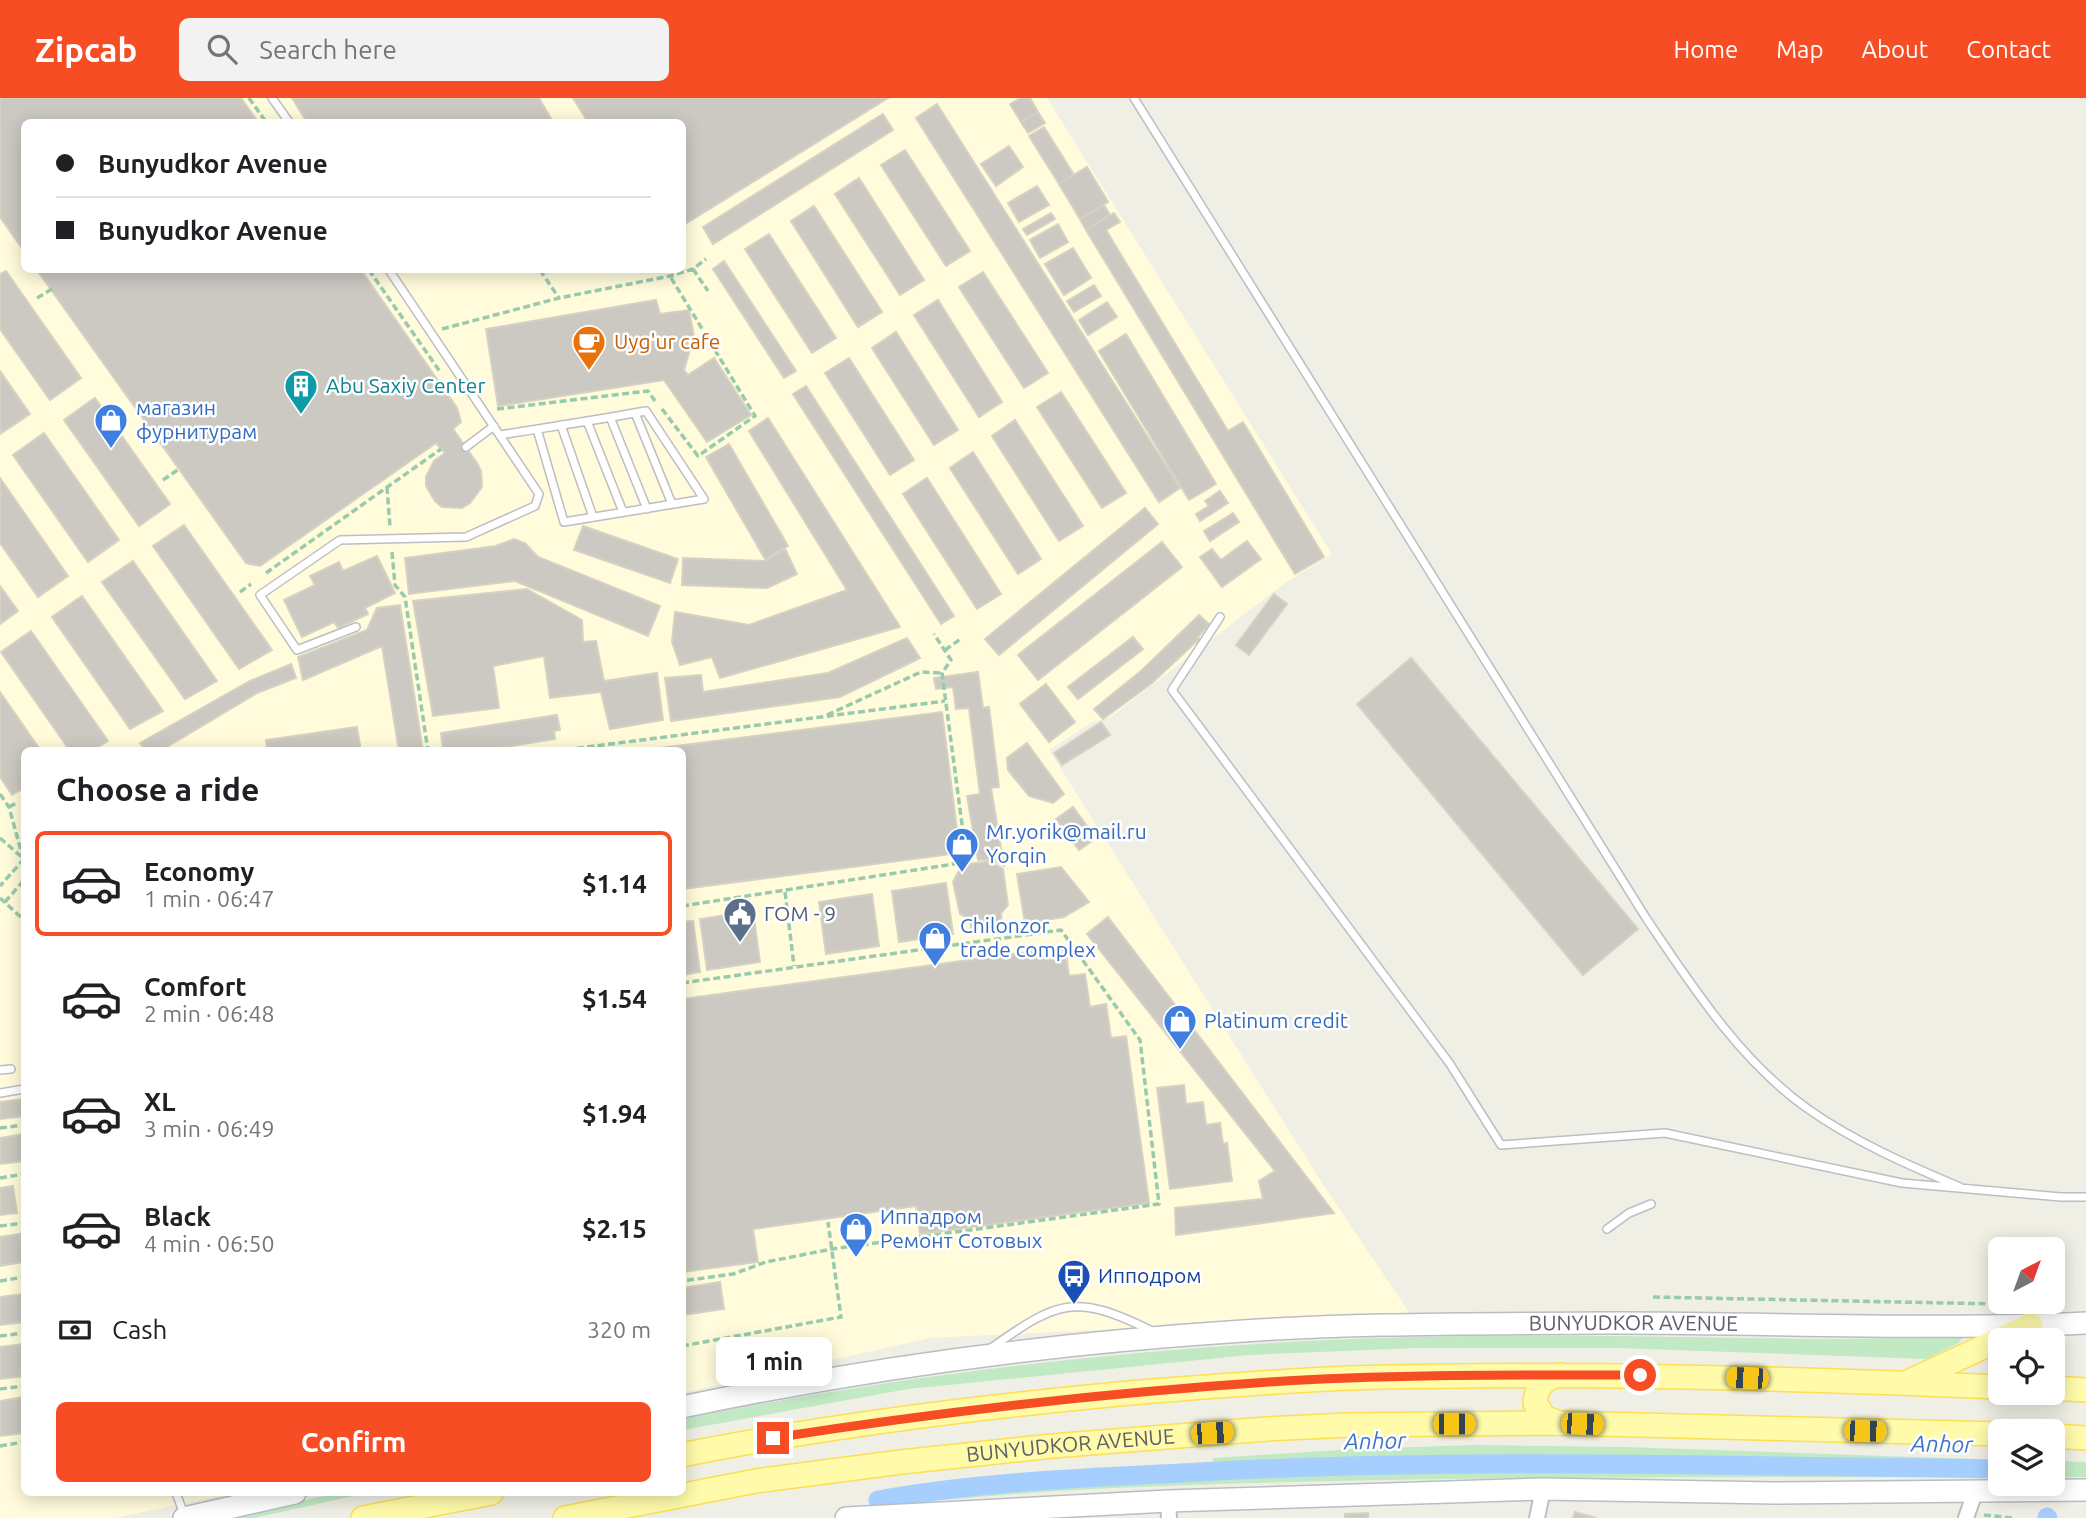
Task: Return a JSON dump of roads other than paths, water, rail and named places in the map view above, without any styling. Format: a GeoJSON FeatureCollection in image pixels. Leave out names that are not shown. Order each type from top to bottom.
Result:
{"type":"FeatureCollection","features":[{"type":"Feature","properties":{"kind":"main road"},"geometry":{"type":"LineString","coordinates":[[1906,1383],[2031,1325]]}},
{"type":"Feature","properties":{"kind":"main road"},"geometry":{"type":"LineString","coordinates":[[1559,1423],[1544,1417],[1535,1403],[1536,1395],[1544,1381],[1560,1375]]}},
{"type":"Feature","properties":{"kind":"main road","name":"BUNYUDKOR AVENUE"},"geometry":{"type":"LineString","coordinates":[[686,1454],[748,1441],[899,1418],[1064,1399],[1322,1380],[1667,1375],[1988,1386]]}},
{"type":"Feature","properties":{"kind":"main road"},"geometry":{"type":"LineString","coordinates":[[2065,1389],[2086,1390]]}},
{"type":"Feature","properties":{"kind":"main road","name":"BUNYUDKOR AVENUE"},"geometry":{"type":"LineString","coordinates":[[686,1495],[756,1481],[1052,1446],[1185,1434],[1349,1425],[1559,1423],[1988,1434]]}},
{"type":"Feature","properties":{"kind":"main road"},"geometry":{"type":"LineString","coordinates":[[2065,1437],[2086,1438]]}},
{"type":"Feature","properties":{"kind":"main road"},"geometry":{"type":"LineString","coordinates":[[363,1518],[476,1496]]}},
{"type":"Feature","properties":{"kind":"main road","name":"BUNYUDKOR AVENUE"},"geometry":{"type":"LineString","coordinates":[[565,1518],[679,1496]]}},
{"type":"Feature","properties":{"kind":"street","name":"BUNYUDKOR AVENUE"},"geometry":{"type":"LineString","coordinates":[[686,1406],[908,1365],[982,1355],[1231,1332],[1419,1325],[2086,1323]]}},
{"type":"Feature","properties":{"kind":"street"},"geometry":{"type":"LineString","coordinates":[[1537,1518],[1543,1489]]}},
{"type":"Feature","properties":{"kind":"street"},"geometry":{"type":"LineString","coordinates":[[846,1518],[1168,1510],[1543,1489],[1774,1493],[2086,1490]]}},
{"type":"Feature","properties":{"kind":"street"},"geometry":{"type":"LineString","coordinates":[[1966,1518],[1975,1492]]}},
{"type":"Feature","properties":{"kind":"street"},"geometry":{"type":"LineString","coordinates":[[185,1518],[282,1496]]}},
{"type":"Feature","properties":{"kind":"lane"},"geometry":{"type":"LineString","coordinates":[[272,98],[287,119]]}},
{"type":"Feature","properties":{"kind":"lane"},"geometry":{"type":"LineString","coordinates":[[1135,98],[1639,906],[1696,992],[1748,1055],[1808,1109],[1884,1154],[1960,1188]]}},
{"type":"Feature","properties":{"kind":"lane"},"geometry":{"type":"LineString","coordinates":[[356,627],[297,650],[260,595],[340,540],[466,537],[535,506],[539,494],[390,273]]}},
{"type":"Feature","properties":{"kind":"lane"},"geometry":{"type":"LineString","coordinates":[[500,435],[646,411],[704,499],[564,522],[537,429]]}},
{"type":"Feature","properties":{"kind":"lane"},"geometry":{"type":"LineString","coordinates":[[635,413],[672,504]]}},
{"type":"Feature","properties":{"kind":"lane"},"geometry":{"type":"LineString","coordinates":[[610,417],[647,509]]}},
{"type":"Feature","properties":{"kind":"lane"},"geometry":{"type":"LineString","coordinates":[[587,421],[624,512]]}},
{"type":"Feature","properties":{"kind":"lane"},"geometry":{"type":"LineString","coordinates":[[561,425],[593,517]]}},
{"type":"Feature","properties":{"kind":"lane"},"geometry":{"type":"LineString","coordinates":[[466,447],[494,426]]}},
{"type":"Feature","properties":{"kind":"lane"},"geometry":{"type":"LineString","coordinates":[[1220,617],[1171,690],[1450,1064],[1501,1145],[1665,1133],[1902,1183],[2086,1197]]}},
{"type":"Feature","properties":{"kind":"lane"},"geometry":{"type":"LineString","coordinates":[[0,1070],[11,1069]]}},
{"type":"Feature","properties":{"kind":"lane"},"geometry":{"type":"LineString","coordinates":[[0,1093],[21,1090]]}},
{"type":"Feature","properties":{"kind":"lane"},"geometry":{"type":"LineString","coordinates":[[1607,1229],[1629,1213],[1651,1204]]}},
{"type":"Feature","properties":{"kind":"lane"},"geometry":{"type":"LineString","coordinates":[[982,1355],[1038,1316],[1062,1307],[1074,1306],[1109,1312],[1165,1338]]}},
{"type":"Feature","properties":{"kind":"lane"},"geometry":{"type":"LineString","coordinates":[[177,1496],[185,1518]]}},
{"type":"Feature","properties":{"kind":"waterway","name":"Anhor"},"geometry":{"type":"LineString","coordinates":[[878,1500],[953,1489],[1067,1479],[1386,1465],[1590,1464],[1988,1469]]}},
{"type":"Feature","properties":{"kind":"place","name":"Uyg'ur cafe"},"geometry":{"type":"Point","coordinates":[589,372]}},
{"type":"Feature","properties":{"kind":"place","name":"Abu Saxiy Center"},"geometry":{"type":"Point","coordinates":[301,416]}},
{"type":"Feature","properties":{"kind":"place","name":"магазин фурнитурам"},"geometry":{"type":"Point","coordinates":[111,450]}},
{"type":"Feature","properties":{"kind":"place","name":"Mr.yorik@mail.ru Yorqin"},"geometry":{"type":"Point","coordinates":[962,874]}},
{"type":"Feature","properties":{"kind":"place","name":"ГОМ - 9"},"geometry":{"type":"Point","coordinates":[740,944]}},
{"type":"Feature","properties":{"kind":"place","name":"Chilonzor trade complex"},"geometry":{"type":"Point","coordinates":[935,968]}},
{"type":"Feature","properties":{"kind":"place","name":"Platinum credit"},"geometry":{"type":"Point","coordinates":[1180,1051]}},
{"type":"Feature","properties":{"kind":"place","name":"Иппадром Ремонт Сотовых"},"geometry":{"type":"Point","coordinates":[856,1259]}},
{"type":"Feature","properties":{"kind":"place","name":"Ипподром"},"geometry":{"type":"Point","coordinates":[1074,1306]}}]}
